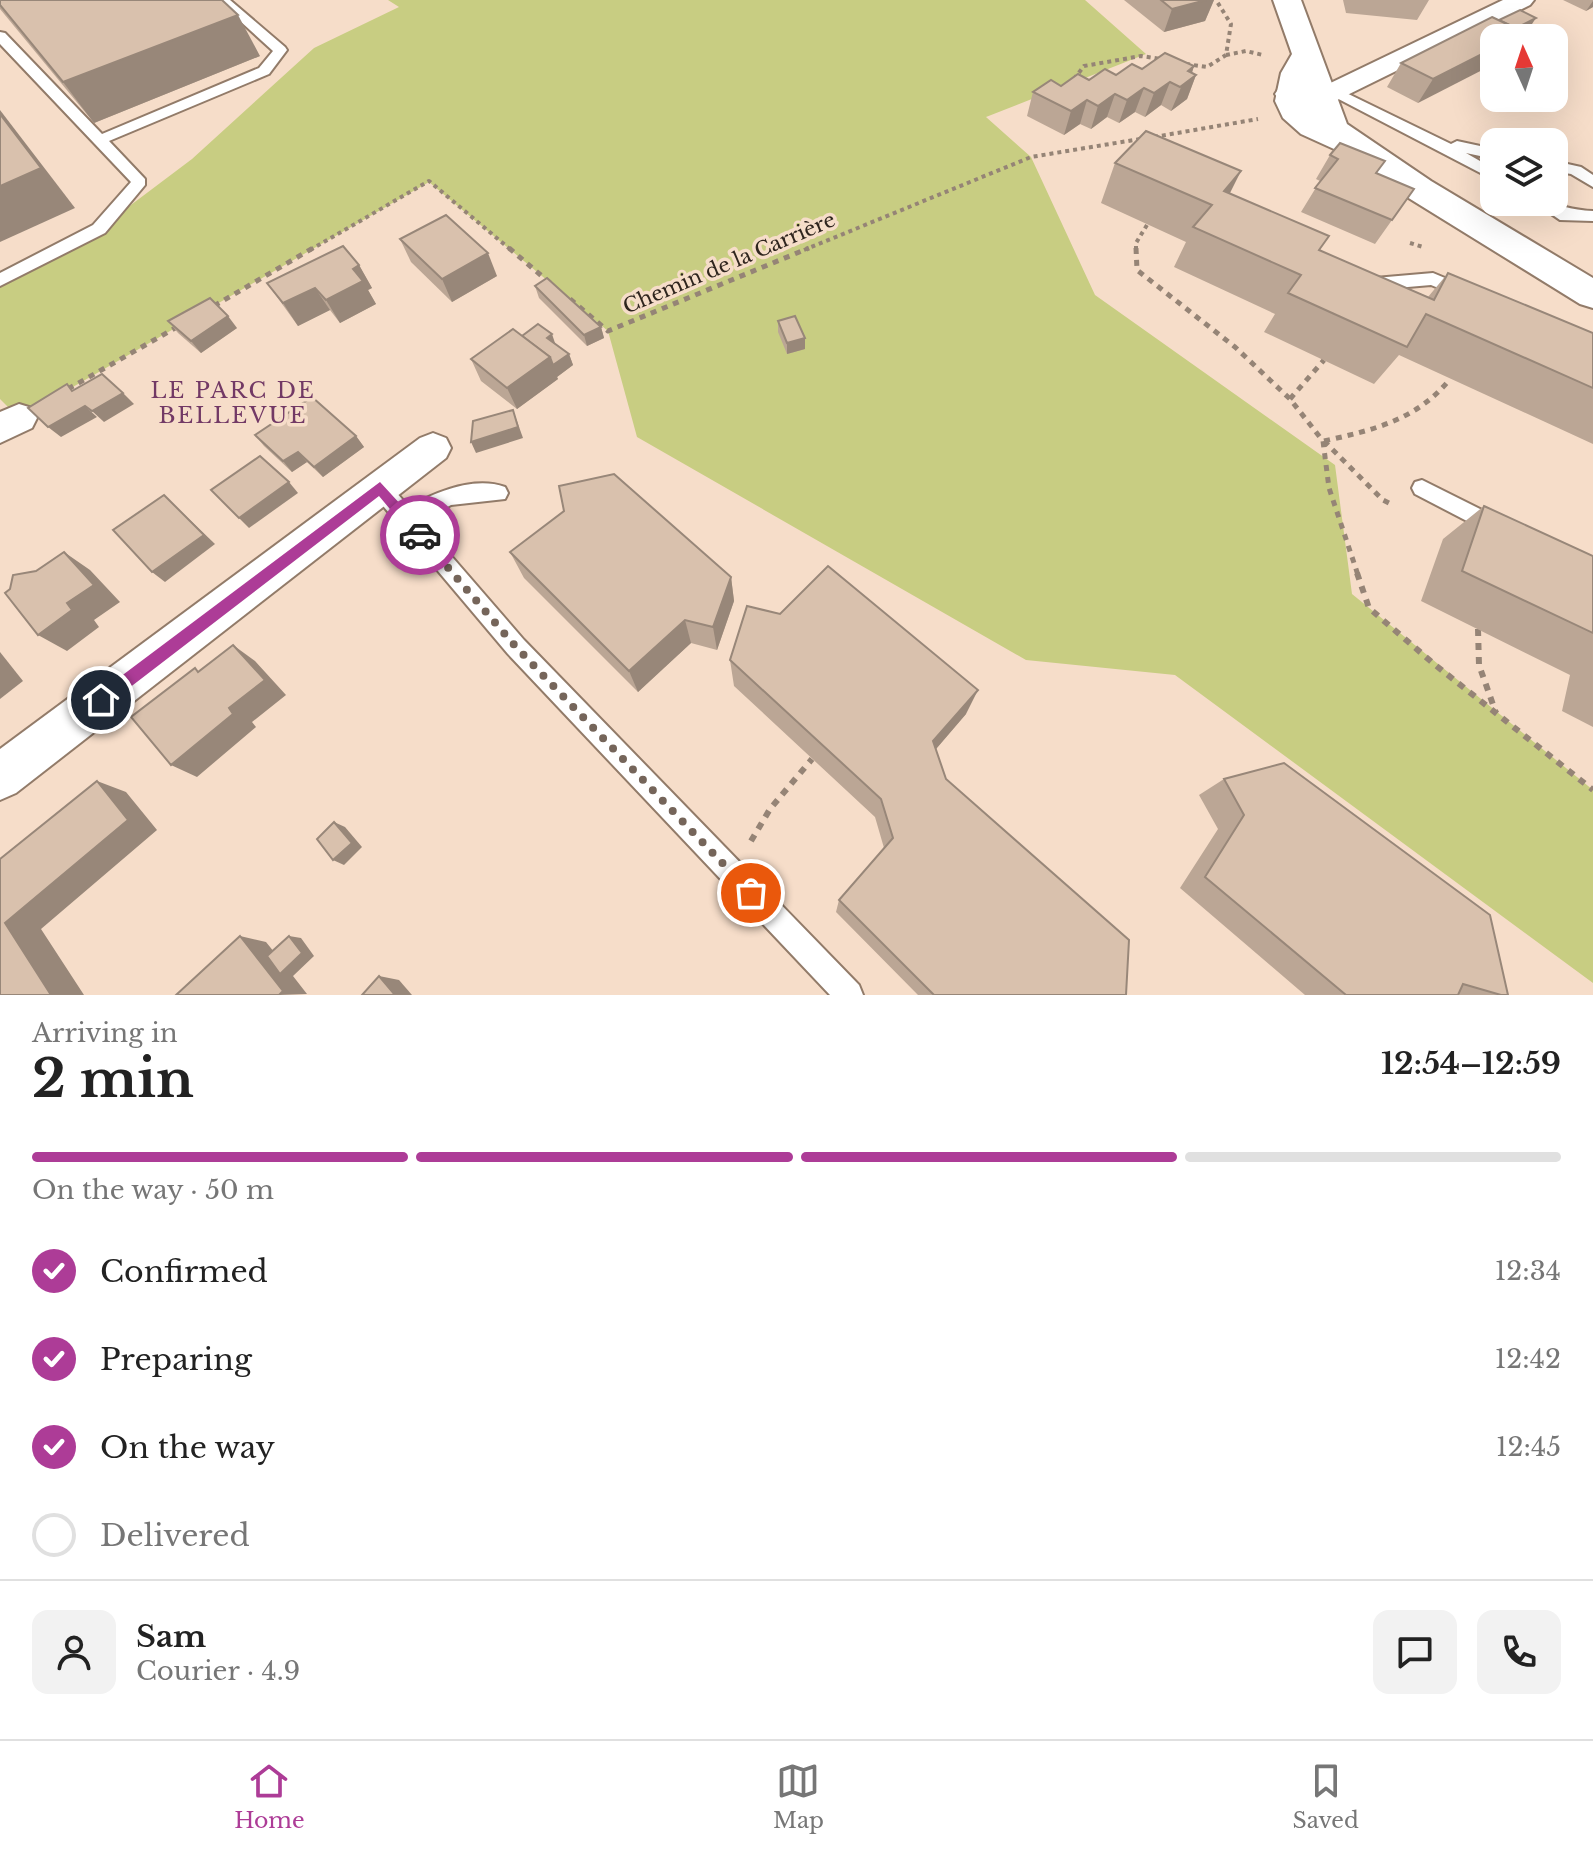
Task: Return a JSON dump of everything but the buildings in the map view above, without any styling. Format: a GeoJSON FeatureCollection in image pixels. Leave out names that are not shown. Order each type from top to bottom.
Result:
{"type":"FeatureCollection","features":[{"type":"Feature","properties":{"kind":"street"},"geometry":{"type":"LineString","coordinates":[[1287,0],[1309,82]]}},
{"type":"Feature","properties":{"kind":"street"},"geometry":{"type":"LineString","coordinates":[[1522,0],[1309,82],[1293,113],[1304,124],[1360,150],[1593,295]]}},
{"type":"Feature","properties":{"kind":"street"},"geometry":{"type":"LineString","coordinates":[[0,777],[433,448]]}},
{"type":"Feature","properties":{"kind":"lane"},"geometry":{"type":"LineString","coordinates":[[100,140],[264,71],[280,50],[223,0]]}},
{"type":"Feature","properties":{"kind":"lane"},"geometry":{"type":"LineString","coordinates":[[0,36],[140,182],[99,229],[0,280]]}},
{"type":"Feature","properties":{"kind":"lane"},"geometry":{"type":"LineString","coordinates":[[1309,82],[1437,142],[1480,167]]}},
{"type":"Feature","properties":{"kind":"lane"},"geometry":{"type":"LineString","coordinates":[[1437,142],[1480,151]]}},
{"type":"Feature","properties":{"kind":"lane"},"geometry":{"type":"LineString","coordinates":[[1568,169],[1576,170],[1593,182]]}},
{"type":"Feature","properties":{"kind":"lane"},"geometry":{"type":"LineString","coordinates":[[1568,216],[1593,216]]}},
{"type":"Feature","properties":{"kind":"lane"},"geometry":{"type":"LineString","coordinates":[[1344,270],[1373,284],[1433,279],[1477,298]]}},
{"type":"Feature","properties":{"kind":"lane"},"geometry":{"type":"LineString","coordinates":[[380,488],[516,647],[849,995]]}},
{"type":"Feature","properties":{"kind":"lane"},"geometry":{"type":"LineString","coordinates":[[1422,488],[1514,536]]}},
{"type":"Feature","properties":{"kind":"lane"},"geometry":{"type":"LineString","coordinates":[[407,519],[429,504],[454,496],[477,490],[498,493]]}},
{"type":"Feature","properties":{"kind":"path"},"geometry":{"type":"LineString","coordinates":[[1181,63],[1207,67],[1226,55],[1231,24],[1216,0]]}},
{"type":"Feature","properties":{"kind":"path"},"geometry":{"type":"LineString","coordinates":[[1067,88],[1084,66],[1141,56],[1168,61]]}},
{"type":"Feature","properties":{"kind":"path","name":"Chemin de la Carrière"},"geometry":{"type":"LineString","coordinates":[[210,308],[429,181],[608,331],[1031,157],[1264,118]]}},
{"type":"Feature","properties":{"kind":"path"},"geometry":{"type":"LineString","coordinates":[[1147,225],[1136,243],[1137,270],[1235,347],[1290,399],[1323,441],[1329,488],[1369,608],[1593,790]]}},
{"type":"Feature","properties":{"kind":"path"},"geometry":{"type":"LineString","coordinates":[[9,423],[183,323]]}},
{"type":"Feature","properties":{"kind":"path"},"geometry":{"type":"LineString","coordinates":[[1290,399],[1324,360]]}},
{"type":"Feature","properties":{"kind":"path"},"geometry":{"type":"LineString","coordinates":[[1323,441],[1397,424],[1440,395],[1450,379]]}},
{"type":"Feature","properties":{"kind":"path"},"geometry":{"type":"LineString","coordinates":[[1478,629],[1479,665],[1496,714]]}},
{"type":"Feature","properties":{"kind":"path"},"geometry":{"type":"LineString","coordinates":[[731,873],[770,809],[812,759]]}},
{"type":"Feature","properties":{"kind":"green space"},"geometry":{"type":"Polygon","coordinates":[[[388,0],[1085,0],[1146,54],[986,117],[1031,157],[1095,295],[1335,465],[1352,594],[1593,790],[1593,983],[1175,675],[1026,660],[637,437],[608,331],[429,182],[19,418],[0,399],[0,280],[99,229],[192,159],[314,48],[399,7],[388,0]]]}},
{"type":"Feature","properties":{"kind":"way so far"},"geometry":{"type":"LineString","coordinates":[[420,535],[516,647],[751,893]]}},
{"type":"Feature","properties":{"kind":"district","name":"LE PARC DE BELLEVUE"},"geometry":{"type":"Point","coordinates":[233,402]}},
{"type":"Feature","properties":{"kind":"route"},"geometry":{"type":"LineString","coordinates":[[101,700],[380,488],[420,535]]}}]}
